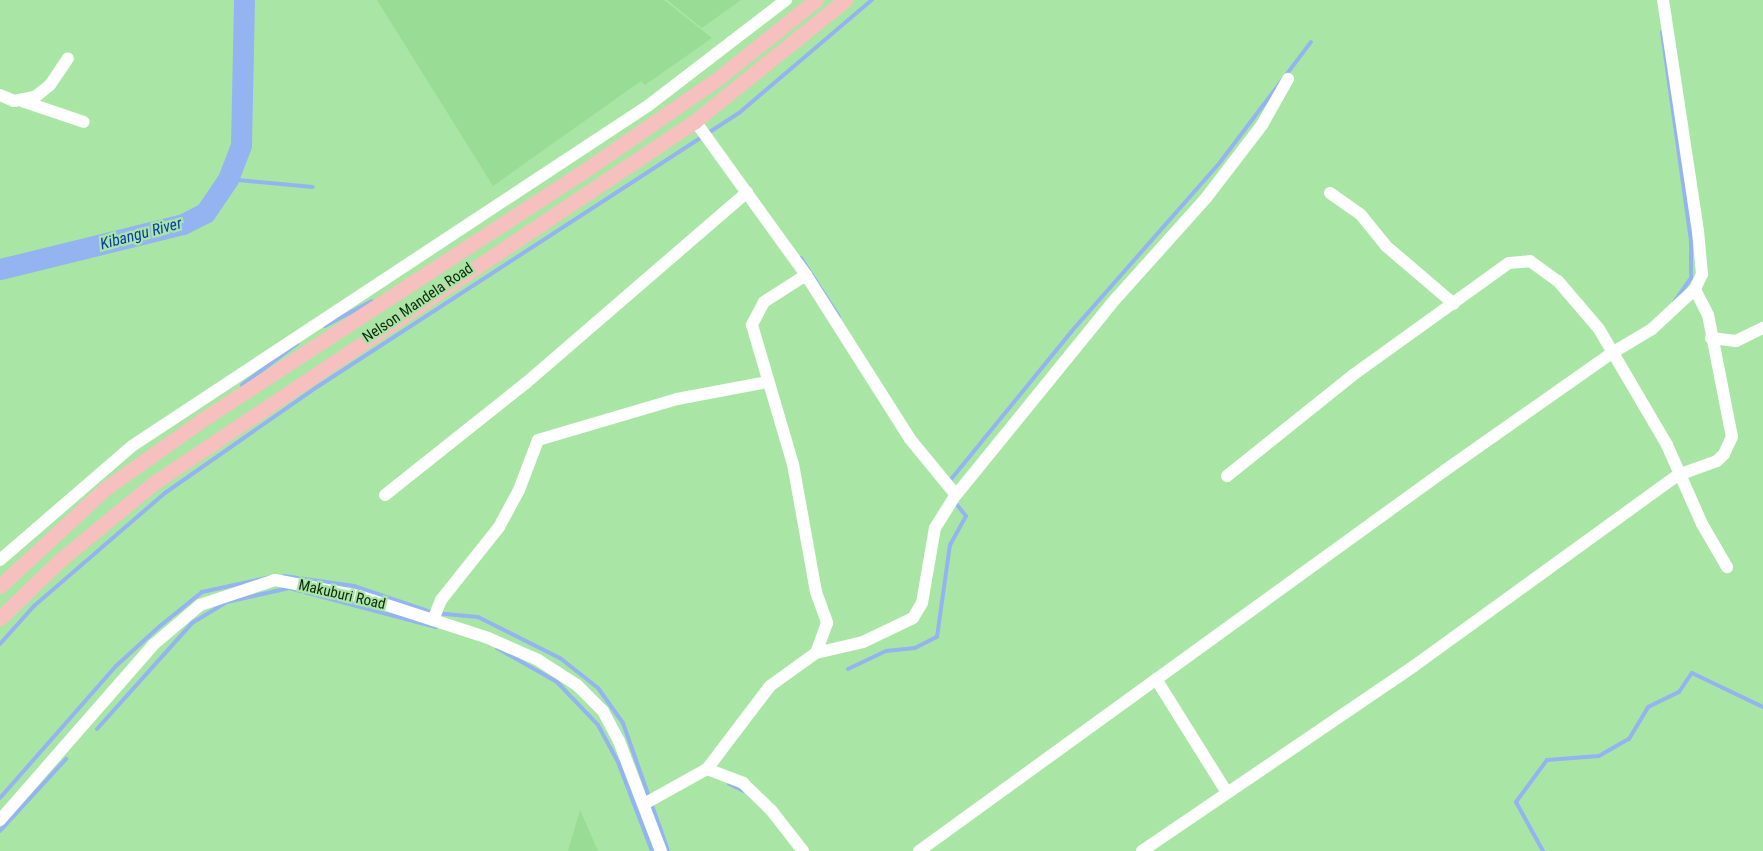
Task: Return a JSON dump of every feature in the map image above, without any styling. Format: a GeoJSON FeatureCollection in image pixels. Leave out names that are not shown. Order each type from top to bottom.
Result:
{"type":"FeatureCollection","features":[{"type":"Feature","properties":{"kind":"main road","name":"Nelson Mandela Road"},"geometry":{"type":"LineString","coordinates":[[0,586],[106,488],[205,418],[590,166],[716,80],[816,0]]}},
{"type":"Feature","properties":{"kind":"main road","name":"Nelson Mandela Road"},"geometry":{"type":"LineString","coordinates":[[0,618],[60,560],[155,482],[695,121],[845,0]]}},
{"type":"Feature","properties":{"kind":"street"},"geometry":{"type":"LineString","coordinates":[[0,560],[63,502],[142,440],[649,105],[786,0]]}},
{"type":"Feature","properties":{"kind":"street"},"geometry":{"type":"LineString","coordinates":[[919,851],[937,846],[1156,679],[1612,353],[1652,329],[1695,289],[1702,274],[1699,242],[1663,0]]}},
{"type":"Feature","properties":{"kind":"street"},"geometry":{"type":"LineString","coordinates":[[22,101],[41,93],[68,58]]}},
{"type":"Feature","properties":{"kind":"street"},"geometry":{"type":"LineString","coordinates":[[644,804],[707,769],[770,686],[816,653],[871,639],[913,618],[922,603],[935,528],[956,495],[1111,304],[1206,198],[1262,125],[1288,79]]}},
{"type":"Feature","properties":{"kind":"street"},"geometry":{"type":"LineString","coordinates":[[0,95],[84,122]]}},
{"type":"Feature","properties":{"kind":"street"},"geometry":{"type":"LineString","coordinates":[[695,121],[806,275],[910,439],[956,495]]}},
{"type":"Feature","properties":{"kind":"street"},"geometry":{"type":"LineString","coordinates":[[384,495],[526,383],[747,192]]}},
{"type":"Feature","properties":{"kind":"street"},"geometry":{"type":"LineString","coordinates":[[1330,193],[1361,215],[1386,246],[1454,304]]}},
{"type":"Feature","properties":{"kind":"street"},"geometry":{"type":"LineString","coordinates":[[1227,476],[1353,375],[1509,263],[1530,261],[1540,265],[1589,314],[1667,445],[1678,475],[1727,567]]}},
{"type":"Feature","properties":{"kind":"street"},"geometry":{"type":"LineString","coordinates":[[806,275],[764,302],[754,316],[753,333],[793,464],[816,592],[827,623],[816,653]]}},
{"type":"Feature","properties":{"kind":"street"},"geometry":{"type":"LineString","coordinates":[[1142,851],[1226,791],[1414,666],[1678,475],[1717,460],[1732,436],[1708,315],[1695,289]]}},
{"type":"Feature","properties":{"kind":"street"},"geometry":{"type":"LineString","coordinates":[[1711,338],[1736,341],[1763,328]]}},
{"type":"Feature","properties":{"kind":"street"},"geometry":{"type":"LineString","coordinates":[[433,620],[441,600],[499,527],[519,490],[537,440],[677,399],[768,382]]}},
{"type":"Feature","properties":{"kind":"street","name":"Makuburi Road"},"geometry":{"type":"LineString","coordinates":[[0,820],[153,645],[200,605],[275,580],[358,596],[433,620],[538,660],[577,685],[603,711],[644,804],[661,851]]}},
{"type":"Feature","properties":{"kind":"street"},"geometry":{"type":"LineString","coordinates":[[1156,679],[1226,791]]}},
{"type":"Feature","properties":{"kind":"street"},"geometry":{"type":"LineString","coordinates":[[707,769],[743,783],[771,810],[803,851]]}},
{"type":"Feature","properties":{"kind":"shaded area"},"geometry":{"type":"Polygon","coordinates":[[[377,0],[664,0],[712,38],[645,85],[641,81],[493,186],[377,0]]]}},
{"type":"Feature","properties":{"kind":"shaded area"},"geometry":{"type":"Polygon","coordinates":[[[667,0],[741,0],[702,28],[667,0]]]}},
{"type":"Feature","properties":{"kind":"shaded area"},"geometry":{"type":"Polygon","coordinates":[[[580,810],[598,851],[568,851],[580,810]]]}},
{"type":"Feature","properties":{"kind":"waterway","name":"Kibangu River"},"geometry":{"type":"LineString","coordinates":[[0,269],[183,224],[205,213],[228,179],[241,145],[244,0]]}},
{"type":"Feature","properties":{"kind":"waterway"},"geometry":{"type":"LineString","coordinates":[[0,644],[34,606],[165,493],[317,387],[739,113],[872,0]]}},
{"type":"Feature","properties":{"kind":"waterway"},"geometry":{"type":"LineString","coordinates":[[1662,32],[1691,242],[1691,278],[1674,302]]}},
{"type":"Feature","properties":{"kind":"waterway"},"geometry":{"type":"LineString","coordinates":[[948,483],[1071,332],[1221,161],[1311,42]]}},
{"type":"Feature","properties":{"kind":"waterway"},"geometry":{"type":"LineString","coordinates":[[228,179],[313,187]]}},
{"type":"Feature","properties":{"kind":"waterway"},"geometry":{"type":"LineString","coordinates":[[801,258],[839,317]]}},
{"type":"Feature","properties":{"kind":"waterway"},"geometry":{"type":"LineString","coordinates":[[325,326],[372,301]]}},
{"type":"Feature","properties":{"kind":"waterway"},"geometry":{"type":"LineString","coordinates":[[242,385],[297,344]]}},
{"type":"Feature","properties":{"kind":"waterway"},"geometry":{"type":"LineString","coordinates":[[848,669],[886,651],[915,648],[937,637],[950,545],[966,516],[954,501]]}},
{"type":"Feature","properties":{"kind":"waterway"},"geometry":{"type":"LineString","coordinates":[[284,576],[354,586],[434,613],[478,617],[560,658],[598,688],[623,723],[668,851]]}},
{"type":"Feature","properties":{"kind":"waterway"},"geometry":{"type":"LineString","coordinates":[[0,798],[116,666],[160,626],[202,592],[271,577]]}},
{"type":"Feature","properties":{"kind":"waterway"},"geometry":{"type":"LineString","coordinates":[[97,729],[192,623],[227,602],[289,588],[436,627]]}},
{"type":"Feature","properties":{"kind":"waterway"},"geometry":{"type":"LineString","coordinates":[[497,648],[557,682],[598,725],[618,762],[652,851]]}},
{"type":"Feature","properties":{"kind":"waterway"},"geometry":{"type":"LineString","coordinates":[[1543,851],[1516,802],[1547,760],[1599,756],[1629,739],[1648,707],[1679,692],[1692,673],[1763,707]]}},
{"type":"Feature","properties":{"kind":"waterway"},"geometry":{"type":"LineString","coordinates":[[0,831],[66,759]]}},
{"type":"Feature","properties":{"kind":"waterway"},"geometry":{"type":"LineString","coordinates":[[729,784],[744,791]]}}]}
